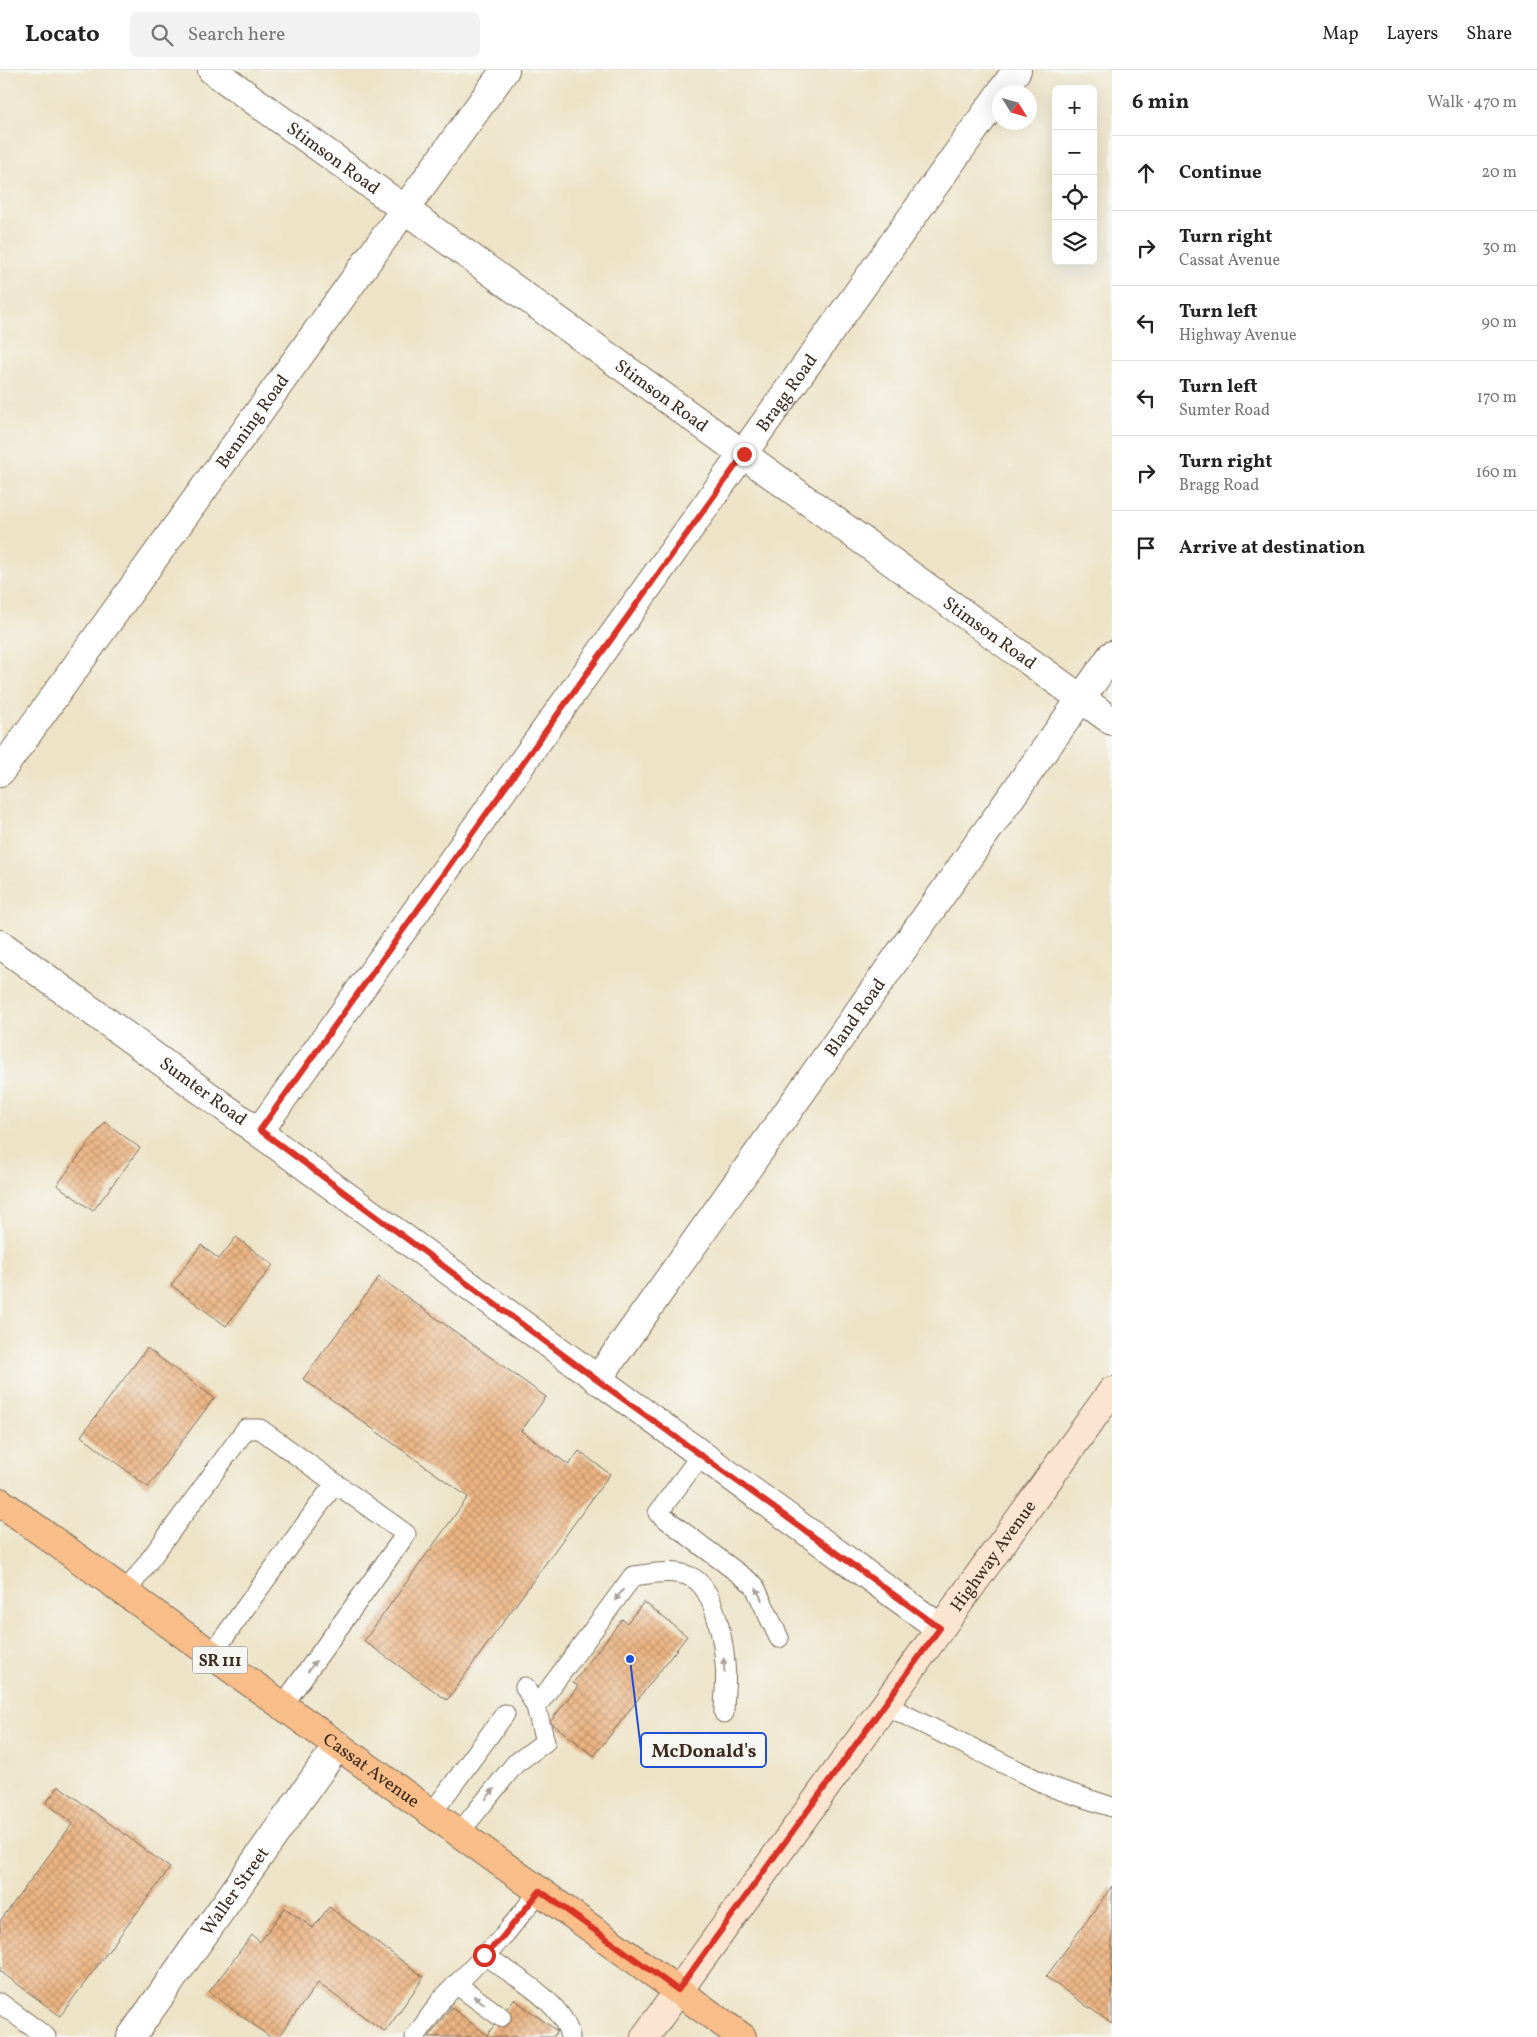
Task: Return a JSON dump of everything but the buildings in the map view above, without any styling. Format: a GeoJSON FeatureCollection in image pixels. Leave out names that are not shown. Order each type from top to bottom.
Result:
{"type":"FeatureCollection","features":[{"type":"Feature","properties":{"kind":"main road","name":"Cassat Avenue"},"geometry":{"type":"LineString","coordinates":[[0,1502],[742,2037]]}},
{"type":"Feature","properties":{"kind":"street","name":"Stimson Road"},"geometry":{"type":"LineString","coordinates":[[212,70],[1112,721]]}},
{"type":"Feature","properties":{"kind":"street","name":"Benning Road"},"geometry":{"type":"LineString","coordinates":[[0,772],[504,70]]}},
{"type":"Feature","properties":{"kind":"street","name":"Bragg Road"},"geometry":{"type":"LineString","coordinates":[[1006,85],[1017,70]]}},
{"type":"Feature","properties":{"kind":"street","name":"Bragg Road"},"geometry":{"type":"LineString","coordinates":[[260,1130],[992,105]]}},
{"type":"Feature","properties":{"kind":"street","name":"Bland Road"},"geometry":{"type":"LineString","coordinates":[[597,1380],[1112,656]]}},
{"type":"Feature","properties":{"kind":"street","name":"Sumter Road"},"geometry":{"type":"LineString","coordinates":[[0,944],[260,1130],[597,1380],[940,1628]]}},
{"type":"Feature","properties":{"kind":"street","name":"Highway Avenue"},"geometry":{"type":"LineString","coordinates":[[645,2037],[1112,1391]]}},
{"type":"Feature","properties":{"kind":"street","name":"Waller Street"},"geometry":{"type":"LineString","coordinates":[[131,2037],[338,1745]]}},
{"type":"Feature","properties":{"kind":"lane"},"geometry":{"type":"LineString","coordinates":[[126,1592],[246,1429],[260,1429],[406,1534],[283,1705]]}},
{"type":"Feature","properties":{"kind":"lane"},"geometry":{"type":"LineString","coordinates":[[701,1455],[658,1513],[754,1585],[779,1638]]}},
{"type":"Feature","properties":{"kind":"lane"},"geometry":{"type":"LineString","coordinates":[[212,1654],[335,1483]]}},
{"type":"Feature","properties":{"kind":"lane"},"geometry":{"type":"LineString","coordinates":[[536,1707],[633,1576],[667,1572],[690,1576],[704,1587],[712,1602],[725,1663],[724,1713]]}},
{"type":"Feature","properties":{"kind":"lane"},"geometry":{"type":"LineString","coordinates":[[460,1832],[515,1764],[545,1742],[536,1707],[525,1687]]}},
{"type":"Feature","properties":{"kind":"lane"},"geometry":{"type":"LineString","coordinates":[[884,1705],[1051,1787],[1112,1807]]}},
{"type":"Feature","properties":{"kind":"lane"},"geometry":{"type":"LineString","coordinates":[[432,1813],[505,1714]]}},
{"type":"Feature","properties":{"kind":"lane"},"geometry":{"type":"LineString","coordinates":[[415,2037],[442,1999],[500,1940],[540,1891]]}},
{"type":"Feature","properties":{"kind":"lane"},"geometry":{"type":"LineString","coordinates":[[484,1955],[544,1998],[562,2017],[570,2037]]}},
{"type":"Feature","properties":{"kind":"lane"},"geometry":{"type":"LineString","coordinates":[[456,1984],[501,2017]]}},
{"type":"Feature","properties":{"kind":"lane"},"geometry":{"type":"LineString","coordinates":[[0,2003],[46,2037]]}},
{"type":"Feature","properties":{"kind":"place","name":"McDonald's"},"geometry":{"type":"Point","coordinates":[630,1659]}},
{"type":"Feature","properties":{"kind":"route"},"geometry":{"type":"LineString","coordinates":[[484,1955],[500,1940],[540,1891],[678,1990],[940,1628],[597,1380],[260,1130],[744,454]]}}]}
